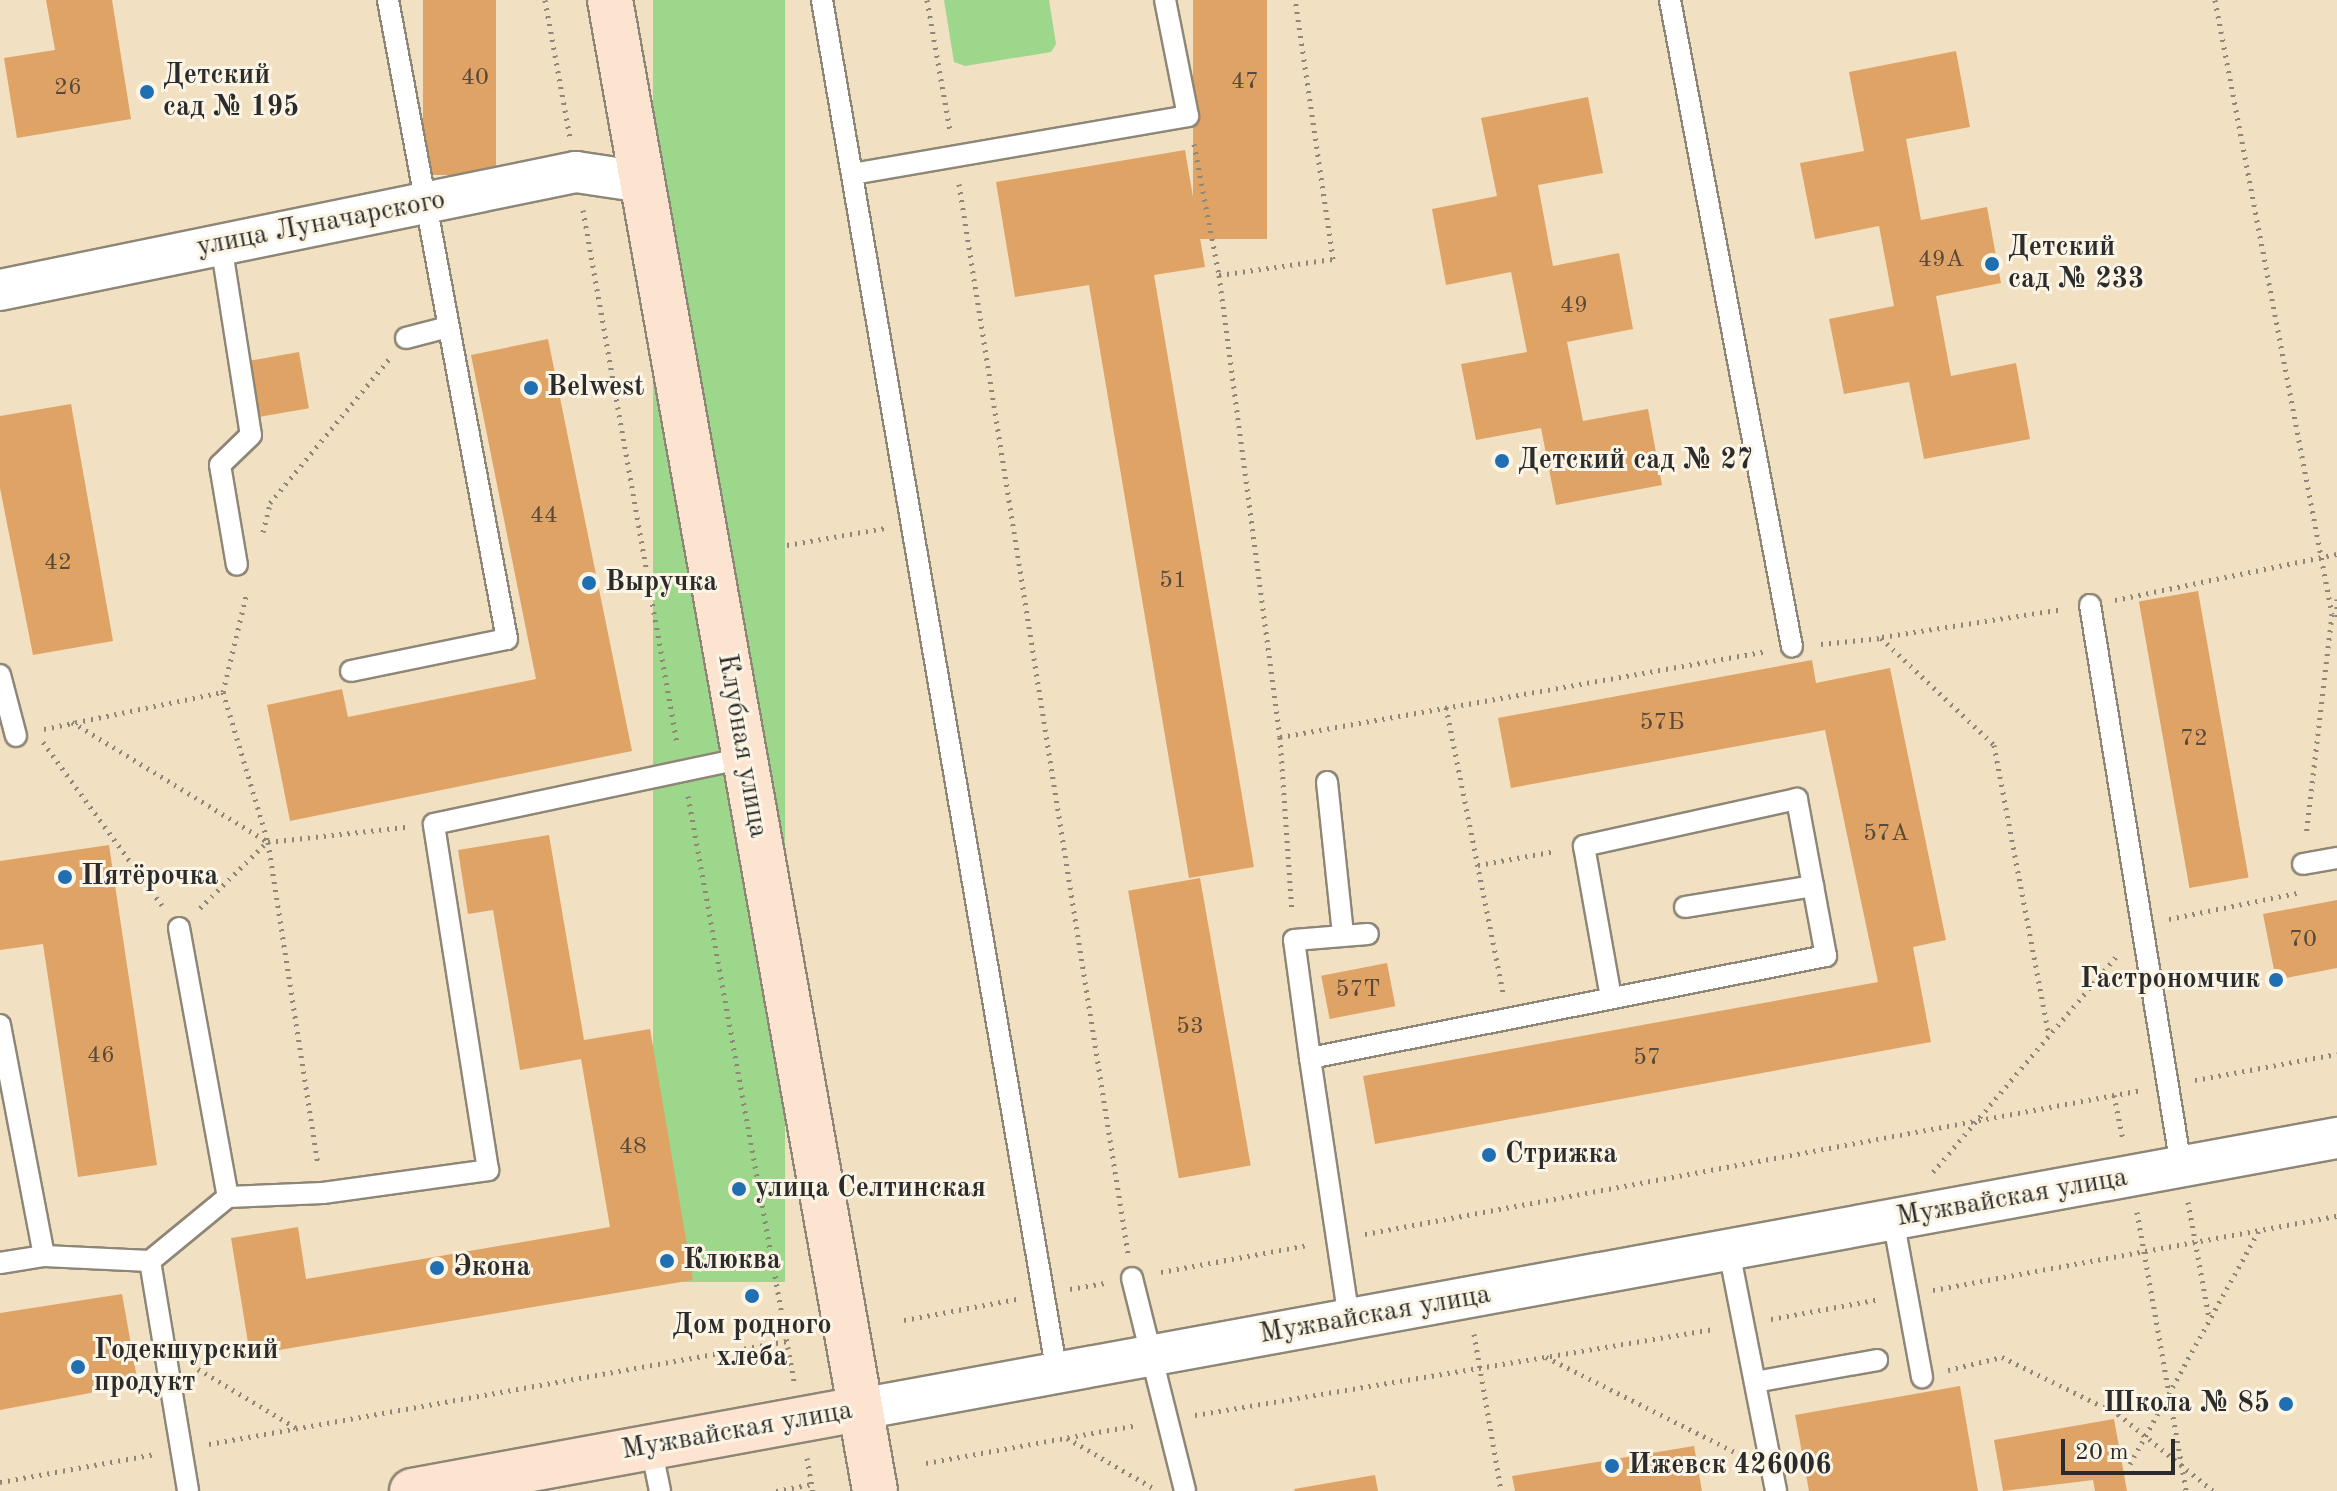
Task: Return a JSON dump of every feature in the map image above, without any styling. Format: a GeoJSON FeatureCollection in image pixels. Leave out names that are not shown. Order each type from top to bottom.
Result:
{"type":"FeatureCollection","features":[{"type":"Feature","properties":{"kind":"main road","name":"Клубная улица"},"geometry":{"type":"LineString","coordinates":[[610,0],[875,1491]]}},
{"type":"Feature","properties":{"kind":"main road","name":"Мужвайская улица"},"geometry":{"type":"LineString","coordinates":[[428,1489],[860,1409]]}},
{"type":"Feature","properties":{"kind":"street","name":"улица Луначарского"},"geometry":{"type":"LineString","coordinates":[[0,290],[576,172],[643,182]]}},
{"type":"Feature","properties":{"kind":"street","name":"Мужвайская улица"},"geometry":{"type":"LineString","coordinates":[[860,1409],[2337,1138]]}},
{"type":"Feature","properties":{"kind":"lane"},"geometry":{"type":"LineString","coordinates":[[351,671],[507,639],[388,0]]}},
{"type":"Feature","properties":{"kind":"lane"},"geometry":{"type":"LineString","coordinates":[[822,0],[1057,1373]]}},
{"type":"Feature","properties":{"kind":"lane"},"geometry":{"type":"LineString","coordinates":[[853,174],[1188,116],[1165,0]]}},
{"type":"Feature","properties":{"kind":"lane"},"geometry":{"type":"LineString","coordinates":[[1670,0],[1792,647]]}},
{"type":"Feature","properties":{"kind":"lane"},"geometry":{"type":"LineString","coordinates":[[221,244],[251,435],[220,465],[237,565]]}},
{"type":"Feature","properties":{"kind":"lane"},"geometry":{"type":"LineString","coordinates":[[406,338],[448,327]]}},
{"type":"Feature","properties":{"kind":"lane"},"geometry":{"type":"LineString","coordinates":[[2090,605],[2181,1166]]}},
{"type":"Feature","properties":{"kind":"lane"},"geometry":{"type":"LineString","coordinates":[[0,675],[26,734]]}},
{"type":"Feature","properties":{"kind":"lane"},"geometry":{"type":"LineString","coordinates":[[0,1263],[44,1256],[150,1261],[228,1197],[323,1193],[488,1170],[434,824],[744,758]]}},
{"type":"Feature","properties":{"kind":"lane"},"geometry":{"type":"LineString","coordinates":[[1327,782],[1343,934]]}},
{"type":"Feature","properties":{"kind":"lane"},"geometry":{"type":"LineString","coordinates":[[1310,1058],[1826,956],[1797,799],[1584,846],[1611,997]]}},
{"type":"Feature","properties":{"kind":"lane"},"geometry":{"type":"LineString","coordinates":[[2303,864],[2337,858]]}},
{"type":"Feature","properties":{"kind":"lane"},"geometry":{"type":"LineString","coordinates":[[1685,907],[1813,886]]}},
{"type":"Feature","properties":{"kind":"lane"},"geometry":{"type":"LineString","coordinates":[[179,928],[228,1197]]}},
{"type":"Feature","properties":{"kind":"lane"},"geometry":{"type":"LineString","coordinates":[[1349,1319],[1294,940],[1368,934]]}},
{"type":"Feature","properties":{"kind":"lane"},"geometry":{"type":"LineString","coordinates":[[0,1025],[44,1256]]}},
{"type":"Feature","properties":{"kind":"lane"},"geometry":{"type":"LineString","coordinates":[[1893,1219],[1922,1377]]}},
{"type":"Feature","properties":{"kind":"lane"},"geometry":{"type":"LineString","coordinates":[[1729,1251],[1776,1491]]}},
{"type":"Feature","properties":{"kind":"lane"},"geometry":{"type":"LineString","coordinates":[[150,1261],[184,1449],[188,1491]]}},
{"type":"Feature","properties":{"kind":"lane"},"geometry":{"type":"LineString","coordinates":[[1132,1278],[1171,1419],[1185,1491]]}},
{"type":"Feature","properties":{"kind":"lane"},"geometry":{"type":"LineString","coordinates":[[1755,1382],[1877,1360]]}},
{"type":"Feature","properties":{"kind":"lane"},"geometry":{"type":"LineString","coordinates":[[651,1447],[660,1491]]}},
{"type":"Feature","properties":{"kind":"path"},"geometry":{"type":"LineString","coordinates":[[927,0],[955,157],[1132,1278]]}},
{"type":"Feature","properties":{"kind":"path"},"geometry":{"type":"LineString","coordinates":[[1219,275],[1333,259],[1295,0]]}},
{"type":"Feature","properties":{"kind":"path"},"geometry":{"type":"LineString","coordinates":[[2215,0],[2332,614],[2337,621]]}},
{"type":"Feature","properties":{"kind":"path"},"geometry":{"type":"LineString","coordinates":[[1188,116],[1219,275],[1280,737],[1294,940]]}},
{"type":"Feature","properties":{"kind":"path"},"geometry":{"type":"LineString","coordinates":[[787,545],[911,523]]}},
{"type":"Feature","properties":{"kind":"path"},"geometry":{"type":"LineString","coordinates":[[1893,1219],[2144,923],[2300,893],[2332,614],[2337,599]]}},
{"type":"Feature","properties":{"kind":"path"},"geometry":{"type":"LineString","coordinates":[[1280,737],[1792,647],[1881,638],[1994,745],[2049,1036]]}},
{"type":"Feature","properties":{"kind":"path"},"geometry":{"type":"LineString","coordinates":[[223,692],[268,842],[323,1193]]}},
{"type":"Feature","properties":{"kind":"path"},"geometry":{"type":"LineString","coordinates":[[1446,707],[1509,1020]]}},
{"type":"Feature","properties":{"kind":"path"},"geometry":{"type":"LineString","coordinates":[[72,722],[268,842],[434,824]]}},
{"type":"Feature","properties":{"kind":"path"},"geometry":{"type":"LineString","coordinates":[[26,734],[179,928],[268,842]]}},
{"type":"Feature","properties":{"kind":"path"},"geometry":{"type":"LineString","coordinates":[[1478,865],[1584,846]]}},
{"type":"Feature","properties":{"kind":"path"},"geometry":{"type":"LineString","coordinates":[[904,1320],[2337,1054]]}},
{"type":"Feature","properties":{"kind":"path"},"geometry":{"type":"LineString","coordinates":[[2114,1095],[2186,1491]]}},
{"type":"Feature","properties":{"kind":"path"},"geometry":{"type":"LineString","coordinates":[[2181,1166],[2209,1319]]}},
{"type":"Feature","properties":{"kind":"path"},"geometry":{"type":"LineString","coordinates":[[926,1463],[1744,1324],[2337,1216]]}},
{"type":"Feature","properties":{"kind":"path"},"geometry":{"type":"LineString","coordinates":[[2130,1464],[2259,1230]]}},
{"type":"Feature","properties":{"kind":"path"},"geometry":{"type":"LineString","coordinates":[[1468,1297],[1501,1491]]}},
{"type":"Feature","properties":{"kind":"path"},"geometry":{"type":"LineString","coordinates":[[0,1482],[787,1341]]}},
{"type":"Feature","properties":{"kind":"path"},"geometry":{"type":"LineString","coordinates":[[166,1350],[297,1429]]}},
{"type":"Feature","properties":{"kind":"path"},"geometry":{"type":"LineString","coordinates":[[1545,1357],[1772,1470]]}},
{"type":"Feature","properties":{"kind":"path"},"geometry":{"type":"LineString","coordinates":[[1922,1377],[2002,1357],[2118,1414],[2183,1471],[2213,1491]]}},
{"type":"Feature","properties":{"kind":"path"},"geometry":{"type":"LineString","coordinates":[[1066,1438],[1158,1491]]}},
{"type":"Feature","properties":{"kind":"path"},"geometry":{"type":"LineString","coordinates":[[776,1491],[812,1484]]}},
{"type":"Feature","properties":{"kind":"green space"},"geometry":{"type":"Polygon","coordinates":[[[653,0],[785,0],[785,1282],[653,1282],[653,0]]]}},
{"type":"Feature","properties":{"kind":"green space"},"geometry":{"type":"Polygon","coordinates":[[[944,0],[1049,0],[1056,44],[1051,52],[965,66],[954,62],[944,0]]]}},
{"type":"Feature","properties":{"kind":"building"},"geometry":{"type":"Polygon","coordinates":[[[46,0],[112,0],[131,119],[17,138],[4,58],[55,50],[46,0]]]}},
{"type":"Feature","properties":{"kind":"building"},"geometry":{"type":"Polygon","coordinates":[[[423,0],[496,0],[496,175],[423,175],[423,0]]]}},
{"type":"Feature","properties":{"kind":"building"},"geometry":{"type":"Polygon","coordinates":[[[1193,0],[1267,0],[1267,239],[1193,239],[1193,0]]]}},
{"type":"Feature","properties":{"kind":"building"},"geometry":{"type":"Polygon","coordinates":[[[1956,51],[1970,127],[1906,139],[1921,220],[1987,207],[2001,283],[1936,296],[1951,376],[2016,363],[2030,439],[1924,459],[1909,382],[1844,394],[1829,319],[1894,306],[1879,226],[1815,239],[1800,163],[1864,151],[1849,72],[1956,51]]]}},
{"type":"Feature","properties":{"kind":"building"},"geometry":{"type":"Polygon","coordinates":[[[1588,97],[1603,173],[1538,185],[1553,266],[1619,253],[1633,329],[1567,342],[1583,421],[1648,409],[1662,485],[1556,505],[1541,428],[1476,440],[1461,364],[1527,352],[1511,272],[1446,285],[1432,209],[1497,196],[1481,118],[1588,97]]]}},
{"type":"Feature","properties":{"kind":"building"},"geometry":{"type":"Polygon","coordinates":[[[1185,150],[1205,267],[1154,275],[1254,867],[1189,878],[1089,285],[1015,297],[996,182],[1185,150]]]}},
{"type":"Feature","properties":{"kind":"building"},"geometry":{"type":"Polygon","coordinates":[[[548,339],[632,751],[290,821],[267,705],[342,689],[348,717],[536,679],[471,355],[548,339]]]}},
{"type":"Feature","properties":{"kind":"building"},"geometry":{"type":"Polygon","coordinates":[[[299,352],[309,408],[256,418],[246,361],[299,352]]]}},
{"type":"Feature","properties":{"kind":"building"},"geometry":{"type":"Polygon","coordinates":[[[71,404],[113,641],[33,655],[0,488],[0,416],[71,404]]]}},
{"type":"Feature","properties":{"kind":"building"},"geometry":{"type":"Polygon","coordinates":[[[2198,591],[2249,878],[2189,888],[2139,601],[2198,591]]]}},
{"type":"Feature","properties":{"kind":"building"},"geometry":{"type":"Polygon","coordinates":[[[1812,660],[1816,683],[1890,668],[1946,940],[1913,947],[1931,1042],[1375,1144],[1363,1076],[1878,982],[1825,730],[1511,788],[1498,718],[1812,660]]]}},
{"type":"Feature","properties":{"kind":"building"},"geometry":{"type":"Polygon","coordinates":[[[549,835],[584,1040],[650,1029],[693,1280],[250,1355],[231,1238],[298,1227],[306,1279],[610,1227],[581,1059],[520,1070],[493,910],[468,914],[458,850],[549,835]]]}},
{"type":"Feature","properties":{"kind":"building"},"geometry":{"type":"Polygon","coordinates":[[[109,845],[157,1165],[78,1177],[43,944],[0,950],[0,861],[109,845]]]}},
{"type":"Feature","properties":{"kind":"building"},"geometry":{"type":"Polygon","coordinates":[[[1200,878],[1251,1166],[1179,1178],[1128,891],[1200,878]]]}},
{"type":"Feature","properties":{"kind":"building"},"geometry":{"type":"Polygon","coordinates":[[[2337,900],[2337,968],[2276,980],[2263,914],[2337,900]]]}},
{"type":"Feature","properties":{"kind":"building"},"geometry":{"type":"Polygon","coordinates":[[[1387,963],[1395,1006],[1330,1019],[1321,976],[1387,963]]]}},
{"type":"Feature","properties":{"kind":"building"},"geometry":{"type":"Polygon","coordinates":[[[122,1294],[138,1384],[0,1410],[0,1313],[122,1294]]]}},
{"type":"Feature","properties":{"kind":"building"},"geometry":{"type":"Polygon","coordinates":[[[1960,1386],[1978,1491],[1809,1491],[1795,1415],[1960,1386]]]}},
{"type":"Feature","properties":{"kind":"building"},"geometry":{"type":"Polygon","coordinates":[[[2114,1419],[2127,1491],[2095,1491],[2093,1480],[2003,1491],[1994,1440],[2114,1419]]]}},
{"type":"Feature","properties":{"kind":"building"},"geometry":{"type":"Polygon","coordinates":[[[1694,1446],[1702,1491],[1515,1491],[1512,1476],[1694,1446]]]}},
{"type":"Feature","properties":{"kind":"building"},"geometry":{"type":"Polygon","coordinates":[[[1375,1475],[1378,1491],[1294,1489],[1375,1475]]]}},
{"type":"Feature","properties":{"kind":"place","name":"Детский сад № 195"},"geometry":{"type":"Point","coordinates":[147,92]}},
{"type":"Feature","properties":{"kind":"place","name":"Детский сад № 233"},"geometry":{"type":"Point","coordinates":[1992,264]}},
{"type":"Feature","properties":{"kind":"place","name":"Belwest"},"geometry":{"type":"Point","coordinates":[531,388]}},
{"type":"Feature","properties":{"kind":"place","name":"Детский сад № 27"},"geometry":{"type":"Point","coordinates":[1502,461]}},
{"type":"Feature","properties":{"kind":"place","name":"Выручка"},"geometry":{"type":"Point","coordinates":[589,583]}},
{"type":"Feature","properties":{"kind":"place","name":"Пятёрочка"},"geometry":{"type":"Point","coordinates":[65,877]}},
{"type":"Feature","properties":{"kind":"place","name":"Гастрономчик"},"geometry":{"type":"Point","coordinates":[2276,980]}},
{"type":"Feature","properties":{"kind":"place","name":"Стрижка"},"geometry":{"type":"Point","coordinates":[1489,1155]}},
{"type":"Feature","properties":{"kind":"place","name":"улица Селтинская"},"geometry":{"type":"Point","coordinates":[739,1189]}},
{"type":"Feature","properties":{"kind":"place","name":"Клюква"},"geometry":{"type":"Point","coordinates":[667,1261]}},
{"type":"Feature","properties":{"kind":"place","name":"Экона"},"geometry":{"type":"Point","coordinates":[437,1268]}},
{"type":"Feature","properties":{"kind":"place","name":"Дом родного хлеба"},"geometry":{"type":"Point","coordinates":[752,1296]}},
{"type":"Feature","properties":{"kind":"place","name":"Годекшурский продукт"},"geometry":{"type":"Point","coordinates":[78,1367]}},
{"type":"Feature","properties":{"kind":"place","name":"Школа № 85"},"geometry":{"type":"Point","coordinates":[2286,1404]}},
{"type":"Feature","properties":{"kind":"place","name":"Ижевск 426006"},"geometry":{"type":"Point","coordinates":[1612,1466]}}]}
